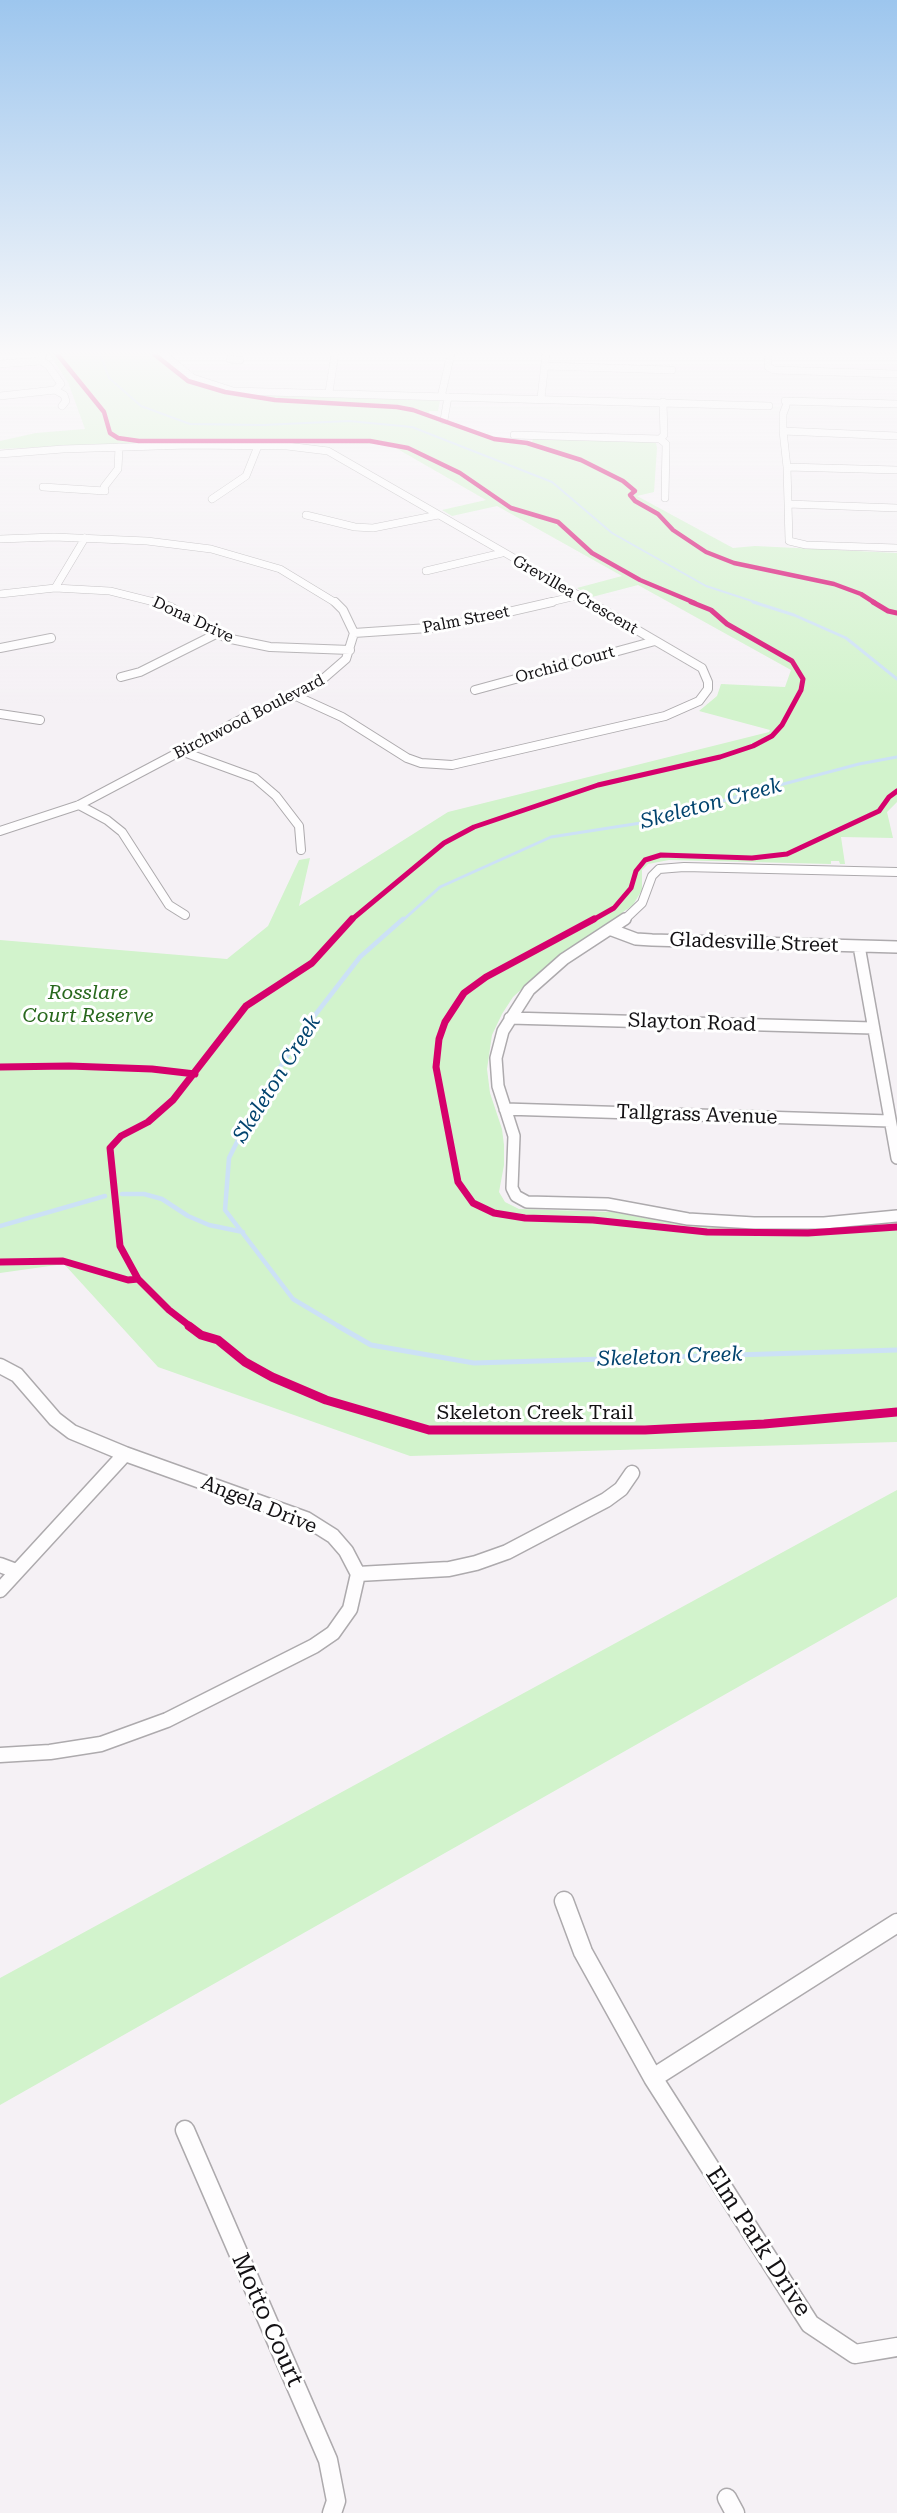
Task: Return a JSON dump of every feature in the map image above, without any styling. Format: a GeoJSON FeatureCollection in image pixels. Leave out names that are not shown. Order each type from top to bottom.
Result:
{"type":"FeatureCollection","features":[{"type":"Feature","properties":{"kind":"street"},"geometry":{"type":"LineString","coordinates":[[44,487],[105,491],[104,487],[116,471]]}},
{"type":"Feature","properties":{"kind":"street"},"geometry":{"type":"LineString","coordinates":[[212,499],[246,476],[248,471]]}},
{"type":"Feature","properties":{"kind":"street","name":"Grevillea Crescent"},"geometry":{"type":"LineString","coordinates":[[296,696],[342,717],[407,758],[436,765],[466,764],[665,716],[699,702],[708,689],[706,674],[702,668],[365,471]]}},
{"type":"Feature","properties":{"kind":"street"},"geometry":{"type":"LineString","coordinates":[[665,471],[665,498]]}},
{"type":"Feature","properties":{"kind":"street"},"geometry":{"type":"LineString","coordinates":[[787,471],[789,541],[806,545],[897,548]]}},
{"type":"Feature","properties":{"kind":"street"},"geometry":{"type":"LineString","coordinates":[[788,504],[897,508]]}},
{"type":"Feature","properties":{"kind":"street"},"geometry":{"type":"LineString","coordinates":[[306,515],[345,525],[373,528],[438,516]]}},
{"type":"Feature","properties":{"kind":"street"},"geometry":{"type":"LineString","coordinates":[[56,588],[86,538]]}},
{"type":"Feature","properties":{"kind":"street"},"geometry":{"type":"LineString","coordinates":[[0,539],[86,538],[178,544],[211,549],[261,562],[308,584],[331,598],[343,610],[354,633]]}},
{"type":"Feature","properties":{"kind":"street"},"geometry":{"type":"LineString","coordinates":[[426,571],[502,553]]}},
{"type":"Feature","properties":{"kind":"street","name":"Dona Drive"},"geometry":{"type":"LineString","coordinates":[[0,594],[56,588],[110,591],[151,600],[170,607],[216,634],[231,639],[270,647],[350,650]]}},
{"type":"Feature","properties":{"kind":"street","name":"Palm Street"},"geometry":{"type":"LineString","coordinates":[[354,633],[443,627],[576,596]]}},
{"type":"Feature","properties":{"kind":"street","name":"Birchwood Boulevard"},"geometry":{"type":"LineString","coordinates":[[0,831],[80,805],[255,712],[296,696],[338,668],[350,650],[354,633]]}},
{"type":"Feature","properties":{"kind":"street"},"geometry":{"type":"LineString","coordinates":[[120,676],[140,672],[216,634]]}},
{"type":"Feature","properties":{"kind":"street"},"geometry":{"type":"LineString","coordinates":[[0,648],[51,638]]}},
{"type":"Feature","properties":{"kind":"street","name":"Orchid Court"},"geometry":{"type":"LineString","coordinates":[[475,690],[656,641]]}},
{"type":"Feature","properties":{"kind":"street"},"geometry":{"type":"LineString","coordinates":[[0,714],[40,720]]}},
{"type":"Feature","properties":{"kind":"street"},"geometry":{"type":"LineString","coordinates":[[182,751],[255,778],[276,796],[299,826],[301,850]]}},
{"type":"Feature","properties":{"kind":"street"},"geometry":{"type":"LineString","coordinates":[[80,805],[107,820],[122,832],[169,905],[185,915]]}},
{"type":"Feature","properties":{"kind":"street"},"geometry":{"type":"LineString","coordinates":[[897,872],[665,867],[655,871],[638,909],[612,930],[550,970],[529,990],[503,1032],[496,1058],[498,1086],[514,1136],[512,1188],[516,1196],[527,1202],[607,1204],[688,1219],[754,1223],[824,1223],[897,1216]]}},
{"type":"Feature","properties":{"kind":"street","name":"Gladesville Street"},"geometry":{"type":"LineString","coordinates":[[612,930],[636,939],[652,940],[897,947]]}},
{"type":"Feature","properties":{"kind":"street"},"geometry":{"type":"LineString","coordinates":[[859,946],[897,1158]]}},
{"type":"Feature","properties":{"kind":"street","name":"Slayton Road"},"geometry":{"type":"LineString","coordinates":[[510,1018],[873,1028]]}},
{"type":"Feature","properties":{"kind":"street","name":"Tallgrass Avenue"},"geometry":{"type":"LineString","coordinates":[[505,1109],[890,1120]]}},
{"type":"Feature","properties":{"kind":"street","name":"Angela Drive"},"geometry":{"type":"LineString","coordinates":[[0,1366],[17,1374],[55,1419],[72,1432],[125,1454],[306,1519],[333,1536],[346,1551],[358,1574]]}},
{"type":"Feature","properties":{"kind":"street"},"geometry":{"type":"LineString","coordinates":[[0,1590],[125,1454]]}},
{"type":"Feature","properties":{"kind":"street"},"geometry":{"type":"LineString","coordinates":[[0,1755],[50,1752],[101,1744],[167,1720],[314,1646],[333,1633],[350,1609],[358,1574],[448,1569],[497,1555],[606,1500],[621,1488],[632,1473]]}},
{"type":"Feature","properties":{"kind":"street"},"geometry":{"type":"LineString","coordinates":[[0,1565],[16,1571]]}},
{"type":"Feature","properties":{"kind":"street","name":"Elm Park Drive"},"geometry":{"type":"LineString","coordinates":[[564,1901],[583,1952],[653,2078],[810,2324],[855,2354],[897,2347]]}},
{"type":"Feature","properties":{"kind":"street"},"geometry":{"type":"LineString","coordinates":[[653,2078],[897,1923]]}},
{"type":"Feature","properties":{"kind":"street","name":"Motto Court"},"geometry":{"type":"LineString","coordinates":[[185,2130],[328,2460],[336,2500],[332,2513]]}},
{"type":"Feature","properties":{"kind":"green space","name":"Rosslare Court Reserve"},"geometry":{"type":"Polygon","coordinates":[[[436,471],[655,471],[654,492],[637,496],[733,548],[755,546],[897,553],[897,802],[887,812],[893,838],[841,837],[845,864],[840,864],[839,861],[831,861],[831,864],[669,860],[648,864],[642,870],[642,890],[633,905],[546,967],[513,997],[492,1035],[487,1069],[490,1093],[502,1129],[504,1145],[504,1165],[499,1192],[505,1202],[519,1209],[612,1212],[676,1224],[769,1230],[808,1231],[897,1223],[897,1442],[410,1456],[158,1367],[64,1264],[0,1273],[0,940],[227,959],[268,926],[299,860],[310,858],[299,906],[448,812],[769,732],[770,730],[699,711],[717,696],[721,684],[785,687],[791,670],[638,585],[592,597],[577,588],[622,576],[497,506],[452,516],[442,510],[486,500],[436,471]]]}},
{"type":"Feature","properties":{"kind":"green space"},"geometry":{"type":"Polygon","coordinates":[[[897,1490],[897,1597],[0,2105],[0,1978],[897,1490]]]}},
{"type":"Feature","properties":{"kind":"waterway","name":"Skeleton Creek"},"geometry":{"type":"LineString","coordinates":[[525,471],[552,482],[612,533],[706,586],[758,603]]}},
{"type":"Feature","properties":{"kind":"waterway","name":"Skeleton Creek"},"geometry":{"type":"LineString","coordinates":[[753,602],[794,615],[846,638],[897,679]]}},
{"type":"Feature","properties":{"kind":"waterway","name":"Skeleton Creek"},"geometry":{"type":"LineString","coordinates":[[402,921],[440,887],[551,837],[660,820],[742,795],[859,764],[897,757]]}},
{"type":"Feature","properties":{"kind":"waterway","name":"Skeleton Creek"},"geometry":{"type":"LineString","coordinates":[[242,1232],[225,1210],[229,1158],[253,1110],[305,1028],[360,957],[403,919]]}},
{"type":"Feature","properties":{"kind":"waterway"},"geometry":{"type":"LineString","coordinates":[[122,1194],[144,1194],[162,1199],[188,1216],[209,1225],[242,1232]]}},
{"type":"Feature","properties":{"kind":"waterway"},"geometry":{"type":"LineString","coordinates":[[0,1226],[105,1196]]}},
{"type":"Feature","properties":{"kind":"waterway","name":"Skeleton Creek"},"geometry":{"type":"LineString","coordinates":[[242,1232],[293,1299],[340,1327]]}},
{"type":"Feature","properties":{"kind":"waterway","name":"Skeleton Creek"},"geometry":{"type":"LineString","coordinates":[[338,1326],[371,1345],[474,1363],[897,1350]]}},
{"type":"Feature","properties":{"kind":"cycle path","name":"Skeleton Creek Trail"},"geometry":{"type":"LineString","coordinates":[[456,471],[511,508],[558,522],[592,553],[640,580],[711,610],[727,624],[792,661],[803,679],[801,690],[782,725],[772,736],[753,746],[720,757],[598,785],[474,827],[444,843],[347,923],[312,963],[246,1006],[173,1100],[148,1122],[121,1136],[110,1148],[120,1246],[138,1279],[169,1310],[201,1335],[218,1340],[245,1362],[272,1377],[326,1400],[429,1430],[645,1430],[764,1424],[897,1412]]}},
{"type":"Feature","properties":{"kind":"cycle path"},"geometry":{"type":"LineString","coordinates":[[600,471],[623,481],[635,491],[630,495],[635,501],[658,514],[673,530],[706,552],[734,563],[834,584],[861,594],[888,611],[897,613]]}},
{"type":"Feature","properties":{"kind":"cycle path"},"geometry":{"type":"LineString","coordinates":[[897,791],[889,797],[879,811],[787,854],[752,858],[661,855],[645,860],[636,871],[631,888],[614,908],[486,977],[464,993],[445,1022],[439,1039],[436,1067],[458,1182],[473,1203],[494,1213],[525,1218],[593,1220],[707,1232],[808,1233],[897,1227]]}},
{"type":"Feature","properties":{"kind":"cycle path"},"geometry":{"type":"LineString","coordinates":[[0,1067],[69,1066],[152,1069],[195,1074]]}},
{"type":"Feature","properties":{"kind":"cycle path"},"geometry":{"type":"LineString","coordinates":[[0,1262],[63,1261],[128,1280],[138,1279]]}}]}
